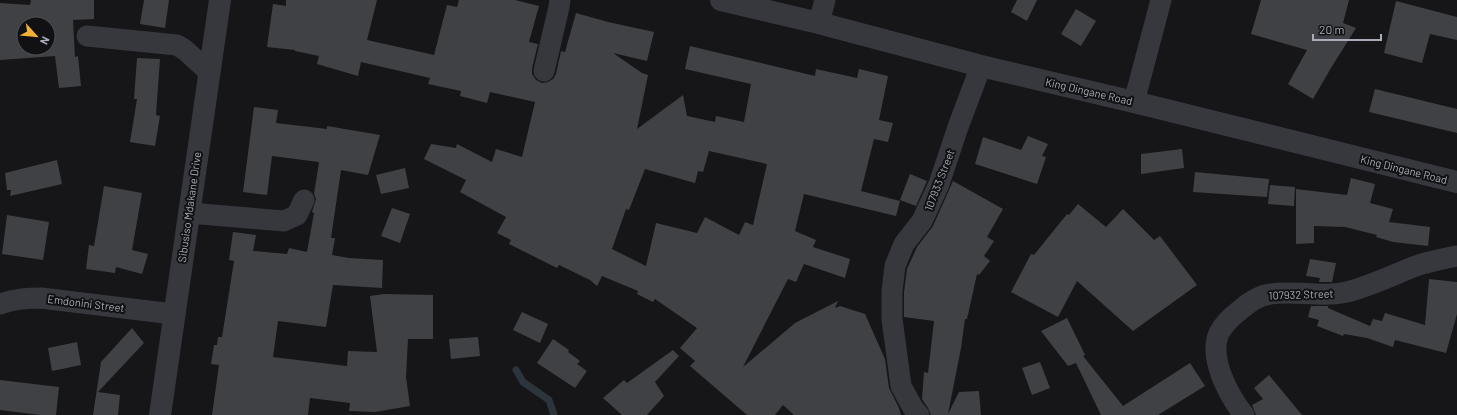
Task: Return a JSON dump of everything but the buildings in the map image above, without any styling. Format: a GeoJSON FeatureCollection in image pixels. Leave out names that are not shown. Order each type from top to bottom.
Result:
{"type":"FeatureCollection","features":[{"type":"Feature","properties":{"kind":"street","name":"Sibusiso Mdakane Drive"},"geometry":{"type":"LineString","coordinates":[[160,415],[220,0]]}},
{"type":"Feature","properties":{"kind":"street"},"geometry":{"type":"LineString","coordinates":[[544,71],[560,0]]}},
{"type":"Feature","properties":{"kind":"street","name":"King Dingane Road"},"geometry":{"type":"LineString","coordinates":[[721,0],[819,23],[981,66],[1134,102],[1457,182]]}},
{"type":"Feature","properties":{"kind":"street"},"geometry":{"type":"LineString","coordinates":[[819,23],[825,0]]}},
{"type":"Feature","properties":{"kind":"street"},"geometry":{"type":"LineString","coordinates":[[1134,102],[1161,0]]}},
{"type":"Feature","properties":{"kind":"street"},"geometry":{"type":"LineString","coordinates":[[87,36],[177,46],[185,50],[209,72]]}},
{"type":"Feature","properties":{"kind":"street","name":"107933 Street"},"geometry":{"type":"LineString","coordinates":[[919,415],[913,408],[901,386],[892,319],[892,291],[895,266],[904,244],[922,221],[939,184],[958,127],[981,66]]}},
{"type":"Feature","properties":{"kind":"street"},"geometry":{"type":"LineString","coordinates":[[189,212],[284,221],[296,215],[304,200]]}},
{"type":"Feature","properties":{"kind":"street","name":"107932 Street"},"geometry":{"type":"LineString","coordinates":[[1244,415],[1229,393],[1218,365],[1216,348],[1219,334],[1228,320],[1243,308],[1256,299],[1270,294],[1333,294],[1346,292],[1368,286],[1414,267],[1457,256]]}},
{"type":"Feature","properties":{"kind":"street","name":"Emdonini Street"},"geometry":{"type":"LineString","coordinates":[[0,304],[10,300],[24,298],[42,298],[174,314]]}},
{"type":"Feature","properties":{"kind":"waterway"},"geometry":{"type":"LineString","coordinates":[[516,370],[523,382],[549,400],[554,415]]}}]}
